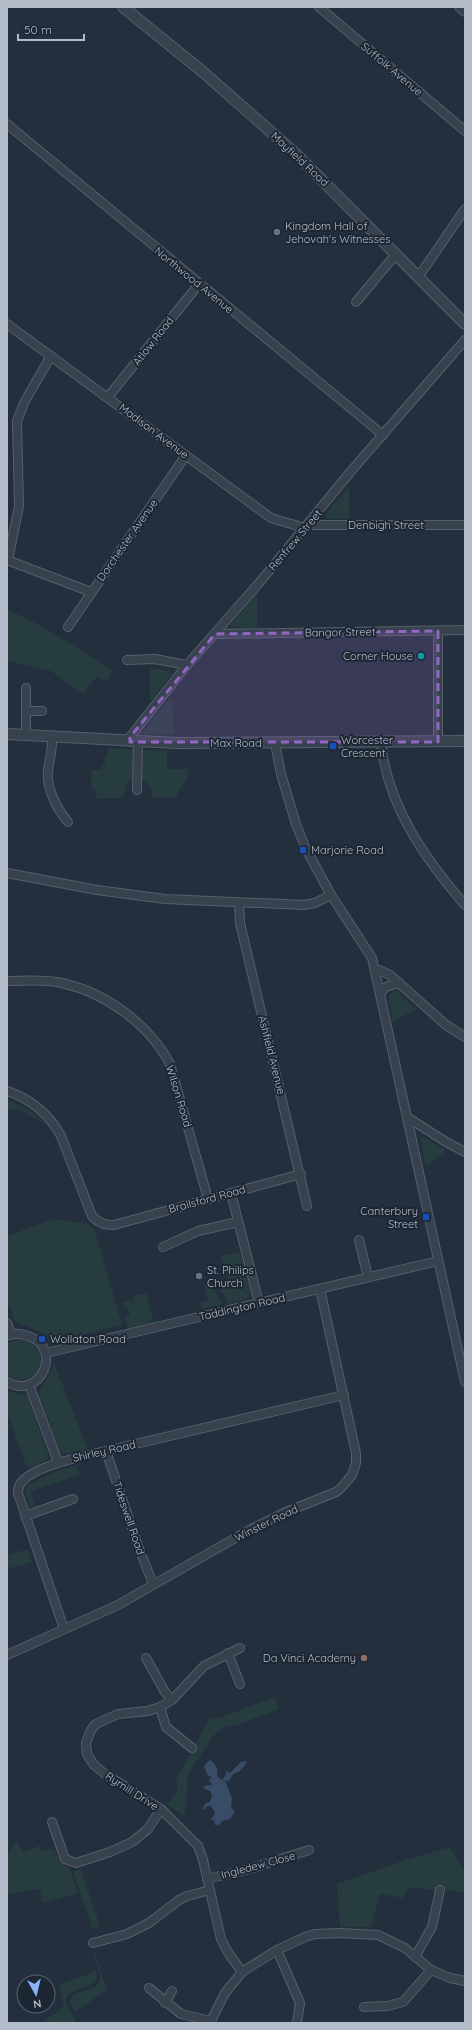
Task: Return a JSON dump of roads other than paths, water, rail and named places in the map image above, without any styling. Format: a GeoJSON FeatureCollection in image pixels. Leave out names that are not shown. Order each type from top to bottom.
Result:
{"type":"FeatureCollection","features":[{"type":"Feature","properties":{"kind":"street","name":"Mayfield Road"},"geometry":{"type":"LineString","coordinates":[[123,7],[203,72],[296,154],[419,276],[465,324]]}},
{"type":"Feature","properties":{"kind":"street","name":"Suffolk Avenue"},"geometry":{"type":"LineString","coordinates":[[319,7],[465,131]]}},
{"type":"Feature","properties":{"kind":"street"},"geometry":{"type":"LineString","coordinates":[[459,7],[465,12]]}},
{"type":"Feature","properties":{"kind":"street","name":"Northwood Avenue"},"geometry":{"type":"LineString","coordinates":[[7,124],[198,284],[383,434]]}},
{"type":"Feature","properties":{"kind":"street"},"geometry":{"type":"LineString","coordinates":[[419,276],[465,209]]}},
{"type":"Feature","properties":{"kind":"street"},"geometry":{"type":"LineString","coordinates":[[356,302],[396,254]]}},
{"type":"Feature","properties":{"kind":"street","name":"Atlow Road"},"geometry":{"type":"LineString","coordinates":[[108,397],[198,284]]}},
{"type":"Feature","properties":{"kind":"street","name":"Madison Avenue"},"geometry":{"type":"LineString","coordinates":[[7,324],[271,518],[307,527]]}},
{"type":"Feature","properties":{"kind":"street","name":"Renfrew Street"},"geometry":{"type":"LineString","coordinates":[[134,742],[130,737],[187,665],[307,527],[383,434],[465,340]]}},
{"type":"Feature","properties":{"kind":"street"},"geometry":{"type":"LineString","coordinates":[[50,356],[23,406],[17,421],[19,506],[8,560],[91,592]]}},
{"type":"Feature","properties":{"kind":"street"},"geometry":{"type":"LineString","coordinates":[[7,430],[16,429]]}},
{"type":"Feature","properties":{"kind":"street","name":"Dorchester Avenue"},"geometry":{"type":"LineString","coordinates":[[68,627],[186,455]]}},
{"type":"Feature","properties":{"kind":"street","name":"Denbigh Street"},"geometry":{"type":"LineString","coordinates":[[307,527],[465,525]]}},
{"type":"Feature","properties":{"kind":"street","name":"Bangor Street"},"geometry":{"type":"LineString","coordinates":[[215,634],[465,630]]}},
{"type":"Feature","properties":{"kind":"street"},"geometry":{"type":"LineString","coordinates":[[438,631],[438,742]]}},
{"type":"Feature","properties":{"kind":"street"},"geometry":{"type":"LineString","coordinates":[[127,660],[155,659],[187,665]]}},
{"type":"Feature","properties":{"kind":"street"},"geometry":{"type":"LineString","coordinates":[[26,688],[26,735]]}},
{"type":"Feature","properties":{"kind":"street"},"geometry":{"type":"LineString","coordinates":[[26,711],[42,711]]}},
{"type":"Feature","properties":{"kind":"street","name":"Max Road"},"geometry":{"type":"LineString","coordinates":[[7,734],[134,742],[275,743],[465,741]]}},
{"type":"Feature","properties":{"kind":"street"},"geometry":{"type":"LineString","coordinates":[[52,737],[46,784],[59,811],[68,822]]}},
{"type":"Feature","properties":{"kind":"street"},"geometry":{"type":"LineString","coordinates":[[134,742],[137,790]]}},
{"type":"Feature","properties":{"kind":"street"},"geometry":{"type":"LineString","coordinates":[[381,742],[387,776],[400,811],[423,852],[465,905]]}},
{"type":"Feature","properties":{"kind":"street"},"geometry":{"type":"LineString","coordinates":[[275,743],[281,774],[296,824],[312,861],[331,895],[370,953],[375,970],[465,1382]]}},
{"type":"Feature","properties":{"kind":"street"},"geometry":{"type":"LineString","coordinates":[[7,873],[105,891],[165,899],[308,905],[331,895]]}},
{"type":"Feature","properties":{"kind":"street","name":"Ashfield Avenue"},"geometry":{"type":"LineString","coordinates":[[239,903],[240,923],[308,1206]]}},
{"type":"Feature","properties":{"kind":"street"},"geometry":{"type":"LineString","coordinates":[[375,970],[385,972],[446,1025],[465,1037]]}},
{"type":"Feature","properties":{"kind":"street","name":"Wilson Road"},"geometry":{"type":"LineString","coordinates":[[7,981],[43,980],[80,988],[103,999],[124,1012],[144,1028],[162,1048],[170,1064],[208,1199]]}},
{"type":"Feature","properties":{"kind":"street"},"geometry":{"type":"LineString","coordinates":[[380,993],[386,987],[399,983]]}},
{"type":"Feature","properties":{"kind":"street","name":"Brailsford Road"},"geometry":{"type":"LineString","coordinates":[[7,1091],[33,1103],[50,1118],[61,1136],[92,1216],[98,1222],[105,1225],[114,1225],[301,1174]]}},
{"type":"Feature","properties":{"kind":"street"},"geometry":{"type":"LineString","coordinates":[[407,1117],[446,1142],[465,1152]]}},
{"type":"Feature","properties":{"kind":"street"},"geometry":{"type":"LineString","coordinates":[[231,1193],[259,1303]]}},
{"type":"Feature","properties":{"kind":"street"},"geometry":{"type":"LineString","coordinates":[[163,1247],[198,1231],[238,1222]]}},
{"type":"Feature","properties":{"kind":"street"},"geometry":{"type":"LineString","coordinates":[[359,1240],[368,1277]]}},
{"type":"Feature","properties":{"kind":"street","name":"Taddington Road"},"geometry":{"type":"LineString","coordinates":[[46,1353],[438,1261]]}},
{"type":"Feature","properties":{"kind":"street","name":"Winster Road"},"geometry":{"type":"LineString","coordinates":[[7,1655],[118,1605],[251,1529],[341,1488],[352,1475],[357,1458],[320,1289]]}},
{"type":"Feature","properties":{"kind":"street"},"geometry":{"type":"LineString","coordinates":[[7,1323],[9,1335],[22,1334],[31,1337],[41,1344],[46,1353],[46,1364],[43,1373],[37,1380],[30,1385],[20,1386],[7,1382]]}},
{"type":"Feature","properties":{"kind":"street"},"geometry":{"type":"LineString","coordinates":[[30,1385],[58,1462]]}},
{"type":"Feature","properties":{"kind":"street","name":"Shirley Road"},"geometry":{"type":"LineString","coordinates":[[64,1629],[18,1493],[20,1482],[31,1474],[58,1462],[344,1395]]}},
{"type":"Feature","properties":{"kind":"street","name":"Tideswell Road"},"geometry":{"type":"LineString","coordinates":[[106,1451],[124,1506],[153,1584]]}},
{"type":"Feature","properties":{"kind":"street"},"geometry":{"type":"LineString","coordinates":[[25,1516],[73,1499]]}},
{"type":"Feature","properties":{"kind":"street","name":"Rymill Drive"},"geometry":{"type":"LineString","coordinates":[[240,1648],[204,1666],[172,1700],[160,1707],[148,1711],[118,1714],[96,1724],[91,1730],[86,1743],[86,1754],[105,1774],[161,1810],[198,1846],[221,1939],[229,1954],[242,1972]]}},
{"type":"Feature","properties":{"kind":"street"},"geometry":{"type":"LineString","coordinates":[[228,1654],[240,1684]]}},
{"type":"Feature","properties":{"kind":"street"},"geometry":{"type":"LineString","coordinates":[[146,1658],[165,1692],[172,1700]]}},
{"type":"Feature","properties":{"kind":"street"},"geometry":{"type":"LineString","coordinates":[[160,1707],[166,1727],[192,1748]]}},
{"type":"Feature","properties":{"kind":"street"},"geometry":{"type":"LineString","coordinates":[[52,1822],[65,1859],[76,1863],[132,1842],[148,1829],[161,1810]]}},
{"type":"Feature","properties":{"kind":"street","name":"Ingledew Close"},"geometry":{"type":"LineString","coordinates":[[207,1879],[246,1870],[310,1850]]}},
{"type":"Feature","properties":{"kind":"street"},"geometry":{"type":"LineString","coordinates":[[93,1943],[127,1934],[149,1923],[183,1898],[210,1890]]}},
{"type":"Feature","properties":{"kind":"street"},"geometry":{"type":"LineString","coordinates":[[415,1956],[432,1927],[440,1890]]}},
{"type":"Feature","properties":{"kind":"street"},"geometry":{"type":"LineString","coordinates":[[149,1988],[181,2014],[211,2022],[224,1993],[242,1972],[277,1950],[305,1936],[315,1934],[368,1933],[388,1938],[405,1948],[431,1970],[450,1978],[465,1981]]}},
{"type":"Feature","properties":{"kind":"street"},"geometry":{"type":"LineString","coordinates":[[277,1950],[300,2003],[297,2023]]}},
{"type":"Feature","properties":{"kind":"street"},"geometry":{"type":"LineString","coordinates":[[364,2007],[387,2006],[403,2002],[431,1970]]}},
{"type":"Feature","properties":{"kind":"street"},"geometry":{"type":"LineString","coordinates":[[165,2002],[172,1991]]}},
{"type":"Feature","properties":{"kind":"water"},"geometry":{"type":"Polygon","coordinates":[[[210,1760],[216,1767],[217,1776],[222,1780],[226,1775],[226,1771],[230,1773],[241,1762],[247,1762],[240,1771],[233,1774],[229,1781],[225,1780],[232,1799],[231,1807],[235,1812],[230,1819],[223,1821],[218,1825],[215,1825],[214,1820],[211,1820],[215,1813],[211,1806],[207,1806],[204,1810],[202,1809],[206,1803],[210,1802],[212,1795],[210,1791],[203,1788],[205,1786],[212,1785],[209,1780],[212,1777],[208,1776],[204,1766],[210,1760]]]}},
{"type":"Feature","properties":{"kind":"place","name":"Kingdom Hall of Jehovah's Witnesses"},"geometry":{"type":"Point","coordinates":[277,232]}},
{"type":"Feature","properties":{"kind":"place","name":"Corner House"},"geometry":{"type":"Point","coordinates":[421,656]}},
{"type":"Feature","properties":{"kind":"place","name":"Worcester Crescent"},"geometry":{"type":"Point","coordinates":[333,746]}},
{"type":"Feature","properties":{"kind":"place","name":"Marjorie Road"},"geometry":{"type":"Point","coordinates":[303,850]}},
{"type":"Feature","properties":{"kind":"place","name":"Canterbury Street"},"geometry":{"type":"Point","coordinates":[426,1217]}},
{"type":"Feature","properties":{"kind":"place","name":"St. Philips Church"},"geometry":{"type":"Point","coordinates":[199,1276]}},
{"type":"Feature","properties":{"kind":"place","name":"Wollaton Road"},"geometry":{"type":"Point","coordinates":[42,1339]}},
{"type":"Feature","properties":{"kind":"place","name":"Da Vinci Academy"},"geometry":{"type":"Point","coordinates":[364,1658]}}]}
